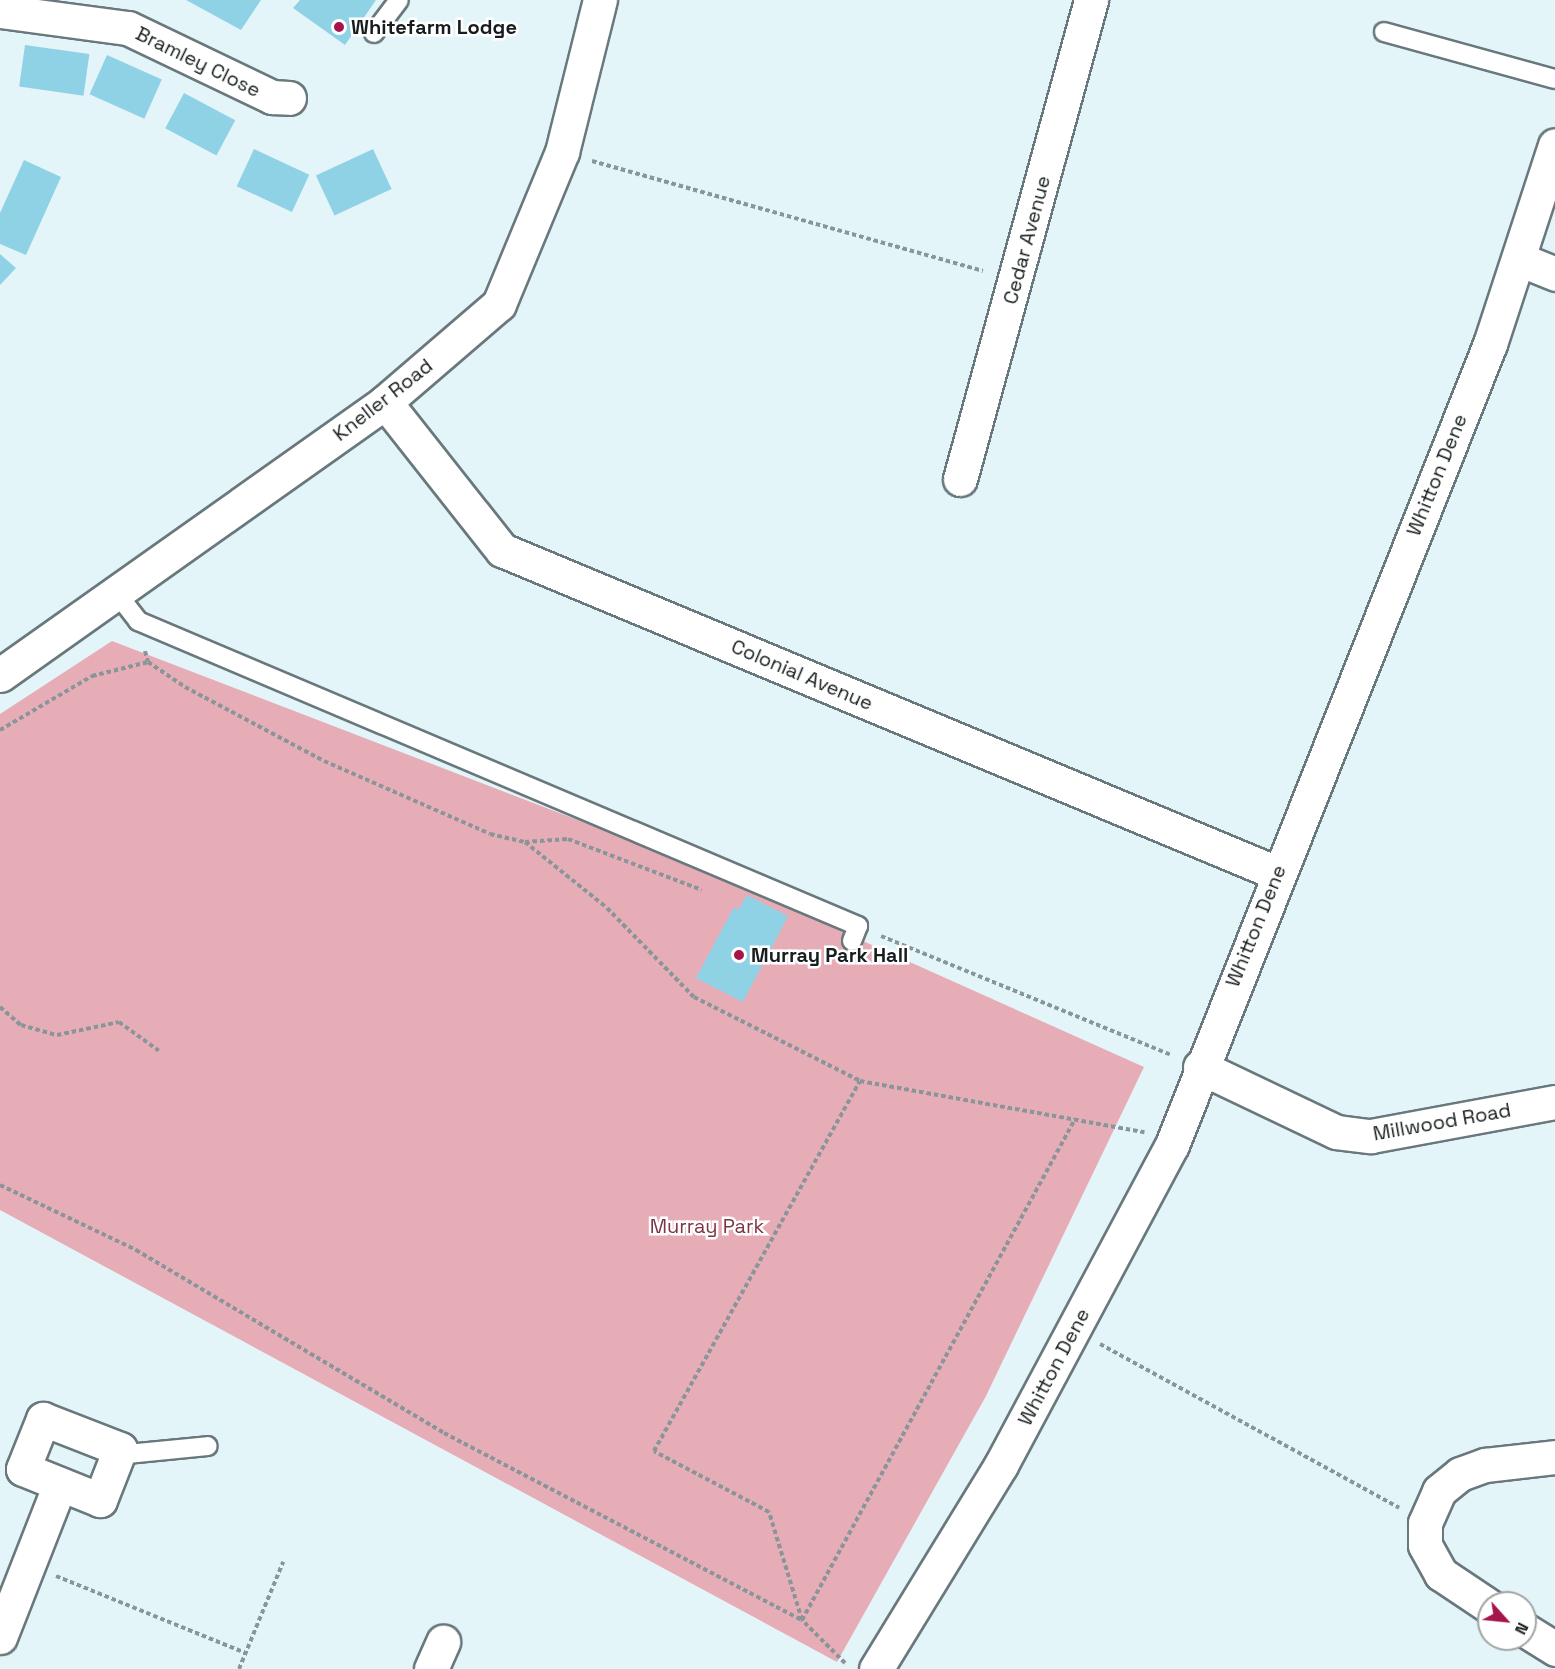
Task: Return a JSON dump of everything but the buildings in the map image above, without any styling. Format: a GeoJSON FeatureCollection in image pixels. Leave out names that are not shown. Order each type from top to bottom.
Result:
{"type":"FeatureCollection","features":[{"type":"Feature","properties":{"kind":"street","name":"Kneller Road"},"geometry":{"type":"LineString","coordinates":[[0,675],[118,595],[385,402],[499,304],[562,152],[600,0]]}},
{"type":"Feature","properties":{"kind":"street","name":"Cedar Avenue"},"geometry":{"type":"LineString","coordinates":[[960,478],[1091,0]]}},
{"type":"Feature","properties":{"kind":"street","name":"Bramley Close"},"geometry":{"type":"LineString","coordinates":[[0,11],[128,28],[272,97],[289,98]]}},
{"type":"Feature","properties":{"kind":"street","name":"Whitton Dene"},"geometry":{"type":"LineString","coordinates":[[876,1669],[1001,1465],[1172,1145],[1276,873],[1521,260],[1555,145]]}},
{"type":"Feature","properties":{"kind":"street"},"geometry":{"type":"LineString","coordinates":[[1521,260],[1555,274]]}},
{"type":"Feature","properties":{"kind":"street","name":"Colonial Avenue"},"geometry":{"type":"LineString","coordinates":[[385,402],[502,550],[1276,873]]}},
{"type":"Feature","properties":{"kind":"street","name":"Millwood Road"},"geometry":{"type":"LineString","coordinates":[[1200,1067],[1336,1132],[1371,1137],[1555,1102]]}},
{"type":"Feature","properties":{"kind":"street"},"geometry":{"type":"LineString","coordinates":[[43,1419],[120,1449],[100,1500],[60,1484],[23,1469],[43,1419]]}},
{"type":"Feature","properties":{"kind":"street"},"geometry":{"type":"LineString","coordinates":[[1477,1598],[1441,1574],[1425,1545],[1425,1523],[1439,1491],[1460,1474],[1485,1465],[1555,1457]]}},
{"type":"Feature","properties":{"kind":"street"},"geometry":{"type":"LineString","coordinates":[[0,1637],[60,1484]]}},
{"type":"Feature","properties":{"kind":"street"},"geometry":{"type":"LineString","coordinates":[[1537,1638],[1555,1649]]}},
{"type":"Feature","properties":{"kind":"lane"},"geometry":{"type":"LineString","coordinates":[[374,33],[399,0]]}},
{"type":"Feature","properties":{"kind":"lane"},"geometry":{"type":"LineString","coordinates":[[1384,32],[1555,79]]}},
{"type":"Feature","properties":{"kind":"lane"},"geometry":{"type":"LineString","coordinates":[[118,595],[138,621],[730,873],[855,934]]}},
{"type":"Feature","properties":{"kind":"lane"},"geometry":{"type":"LineString","coordinates":[[117,1455],[208,1446]]}},
{"type":"Feature","properties":{"kind":"path"},"geometry":{"type":"LineString","coordinates":[[562,152],[1016,280]]}},
{"type":"Feature","properties":{"kind":"path"},"geometry":{"type":"LineString","coordinates":[[138,621],[148,662]]}},
{"type":"Feature","properties":{"kind":"path"},"geometry":{"type":"LineString","coordinates":[[0,730],[92,676],[148,662],[324,761],[490,834],[525,842],[568,839],[719,896],[730,873]]}},
{"type":"Feature","properties":{"kind":"path"},"geometry":{"type":"LineString","coordinates":[[525,842],[607,909],[694,996],[860,1081],[1138,1130],[1172,1145]]}},
{"type":"Feature","properties":{"kind":"path"},"geometry":{"type":"LineString","coordinates":[[855,934],[1200,1067]]}},
{"type":"Feature","properties":{"kind":"path"},"geometry":{"type":"LineString","coordinates":[[0,1007],[21,1025],[57,1035],[119,1022],[159,1051]]}},
{"type":"Feature","properties":{"kind":"path"},"geometry":{"type":"LineString","coordinates":[[802,1620],[769,1512],[654,1451],[860,1081]]}},
{"type":"Feature","properties":{"kind":"path"},"geometry":{"type":"LineString","coordinates":[[802,1620],[1075,1119]]}},
{"type":"Feature","properties":{"kind":"path"},"geometry":{"type":"LineString","coordinates":[[0,1185],[136,1250],[444,1433],[802,1620],[840,1660],[856,1669]]}},
{"type":"Feature","properties":{"kind":"path"},"geometry":{"type":"LineString","coordinates":[[1074,1329],[1425,1523]]}},
{"type":"Feature","properties":{"kind":"path"},"geometry":{"type":"LineString","coordinates":[[239,1669],[283,1562]]}},
{"type":"Feature","properties":{"kind":"path"},"geometry":{"type":"LineString","coordinates":[[28,1565],[246,1653]]}},
{"type":"Feature","properties":{"kind":"green space","name":"Murray Park"},"geometry":{"type":"Polygon","coordinates":[[[112,641],[682,860],[1144,1067],[986,1396],[837,1662],[0,1210],[0,714],[112,641]]]}},
{"type":"Feature","properties":{"kind":"place","name":"Whitefarm Lodge"},"geometry":{"type":"Point","coordinates":[339,27]}},
{"type":"Feature","properties":{"kind":"place","name":"Murray Park Hall"},"geometry":{"type":"Point","coordinates":[739,955]}}]}
